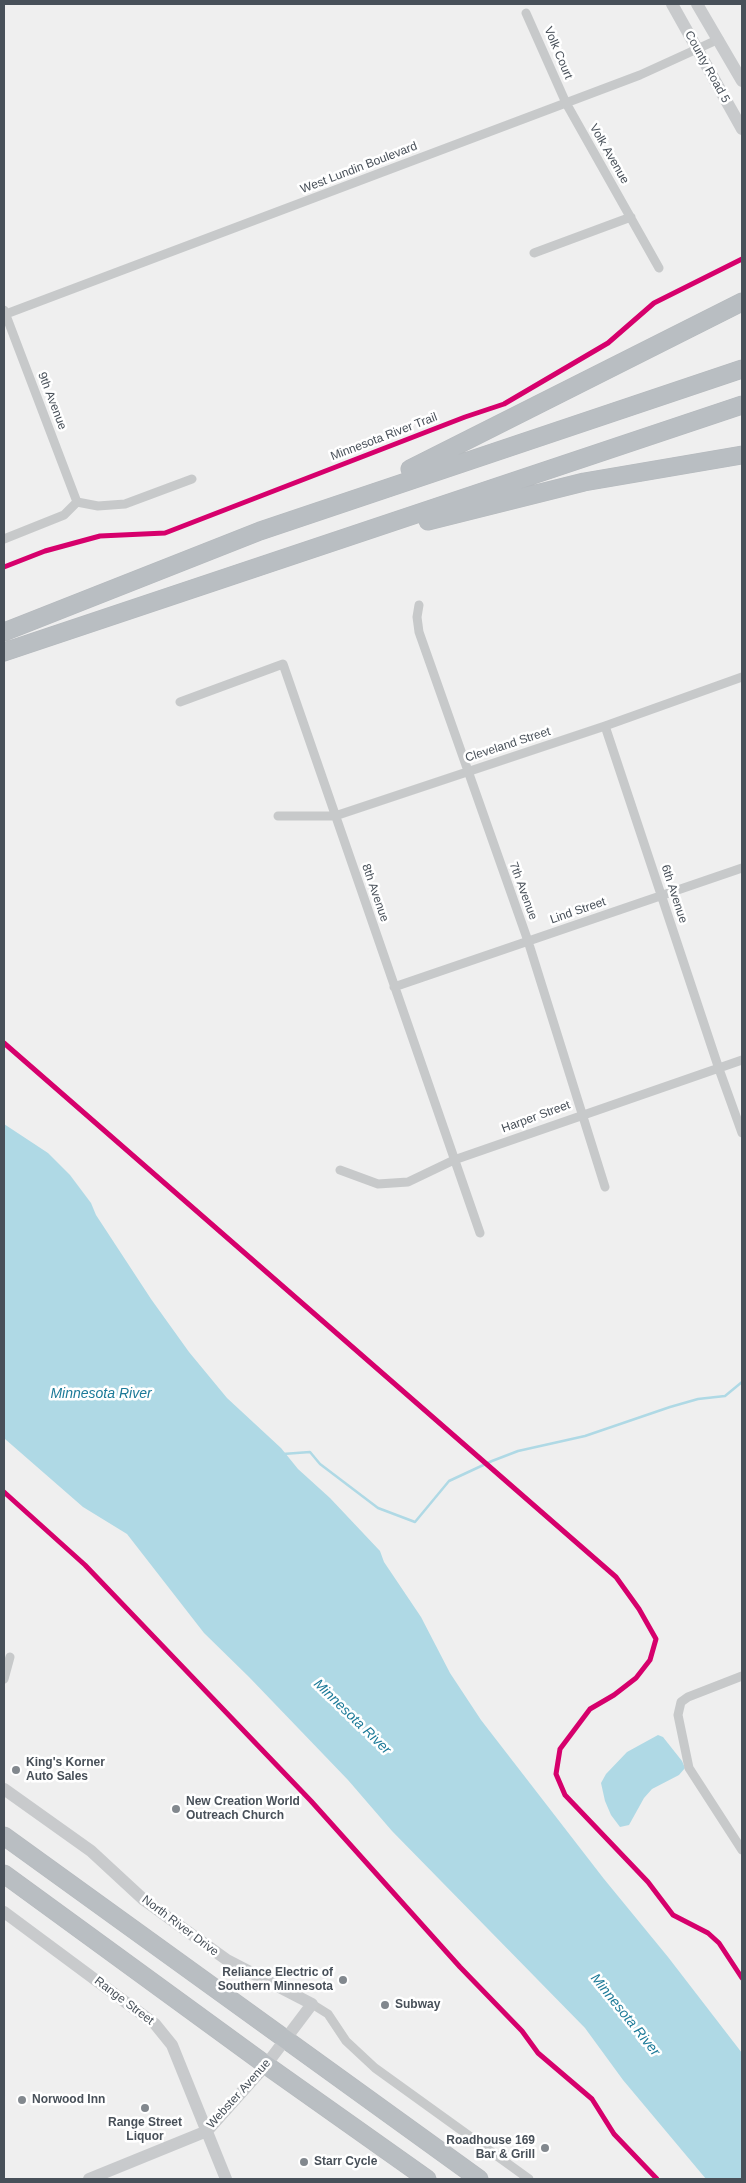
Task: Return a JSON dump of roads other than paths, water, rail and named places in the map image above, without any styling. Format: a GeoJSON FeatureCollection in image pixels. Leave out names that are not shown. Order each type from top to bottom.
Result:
{"type":"FeatureCollection","features":[{"type":"Feature","properties":{"kind":"highway"},"geometry":{"type":"LineString","coordinates":[[4,632],[260,531],[418,466],[742,302]]}},
{"type":"Feature","properties":{"kind":"highway"},"geometry":{"type":"LineString","coordinates":[[260,531],[742,369]]}},
{"type":"Feature","properties":{"kind":"highway"},"geometry":{"type":"LineString","coordinates":[[4,652],[742,405]]}},
{"type":"Feature","properties":{"kind":"highway"},"geometry":{"type":"LineString","coordinates":[[332,542],[396,529],[584,482],[742,455]]}},
{"type":"Feature","properties":{"kind":"highway"},"geometry":{"type":"LineString","coordinates":[[4,1836],[479,2179]]}},
{"type":"Feature","properties":{"kind":"highway"},"geometry":{"type":"LineString","coordinates":[[4,1874],[266,2065],[427,2179]]}},
{"type":"Feature","properties":{"kind":"street","name":"County Road 5"},"geometry":{"type":"LineString","coordinates":[[672,4],[742,129]]}},
{"type":"Feature","properties":{"kind":"street","name":"County Road 5"},"geometry":{"type":"LineString","coordinates":[[697,4],[742,81]]}},
{"type":"Feature","properties":{"kind":"street","name":"Volk Court"},"geometry":{"type":"LineString","coordinates":[[526,12],[566,103]]}},
{"type":"Feature","properties":{"kind":"street","name":"West Lundin Boulevard"},"geometry":{"type":"LineString","coordinates":[[5,311],[640,75],[719,39]]}},
{"type":"Feature","properties":{"kind":"street","name":"Volk Avenue"},"geometry":{"type":"LineString","coordinates":[[566,103],[659,268]]}},
{"type":"Feature","properties":{"kind":"street"},"geometry":{"type":"LineString","coordinates":[[534,253],[630,217]]}},
{"type":"Feature","properties":{"kind":"street","name":"9th Avenue"},"geometry":{"type":"LineString","coordinates":[[5,311],[77,502]]}},
{"type":"Feature","properties":{"kind":"street"},"geometry":{"type":"LineString","coordinates":[[4,539],[64,515],[77,502],[98,506],[125,504],[192,479]]}},
{"type":"Feature","properties":{"kind":"street","name":"7th Avenue"},"geometry":{"type":"LineString","coordinates":[[419,605],[417,617],[419,632],[528,941],[605,1187]]}},
{"type":"Feature","properties":{"kind":"street","name":"8th Avenue"},"geometry":{"type":"LineString","coordinates":[[180,702],[282,664],[480,1232]]}},
{"type":"Feature","properties":{"kind":"street","name":"Cleveland Street"},"geometry":{"type":"LineString","coordinates":[[278,816],[335,816],[605,726],[742,677]]}},
{"type":"Feature","properties":{"kind":"street","name":"6th Avenue"},"geometry":{"type":"LineString","coordinates":[[605,726],[742,1133]]}},
{"type":"Feature","properties":{"kind":"street","name":"Lind Street"},"geometry":{"type":"LineString","coordinates":[[394,987],[742,868]]}},
{"type":"Feature","properties":{"kind":"street","name":"Harper Street"},"geometry":{"type":"LineString","coordinates":[[340,1170],[378,1184],[408,1182],[454,1160],[742,1060]]}},
{"type":"Feature","properties":{"kind":"street"},"geometry":{"type":"LineString","coordinates":[[4,1679],[10,1657]]}},
{"type":"Feature","properties":{"kind":"street"},"geometry":{"type":"LineString","coordinates":[[742,1676],[688,1697],[681,1702],[678,1715],[689,1768],[742,1850]]}},
{"type":"Feature","properties":{"kind":"street","name":"North River Drive"},"geometry":{"type":"LineString","coordinates":[[4,1789],[91,1852],[144,1900],[227,1960],[328,2014],[346,2041],[375,2068],[529,2179]]}},
{"type":"Feature","properties":{"kind":"street","name":"Range Street"},"geometry":{"type":"LineString","coordinates":[[4,1912],[156,2024],[172,2045],[226,2179]]}},
{"type":"Feature","properties":{"kind":"street","name":"Webster Avenue"},"geometry":{"type":"LineString","coordinates":[[89,2179],[207,2130],[266,2065],[312,2004]]}},
{"type":"Feature","properties":{"kind":"water","name":"Minnesota River"},"geometry":{"type":"Polygon","coordinates":[[[4,1124],[48,1153],[70,1175],[91,1203],[96,1215],[151,1299],[189,1352],[227,1398],[281,1448],[298,1469],[330,1498],[380,1551],[384,1562],[421,1617],[450,1673],[481,1720],[742,2053],[742,2179],[706,2179],[623,2080],[585,2028],[392,1831],[348,1780],[204,1633],[127,1534],[83,1507],[5,1439],[4,1124]]]}},
{"type":"Feature","properties":{"kind":"water"},"geometry":{"type":"Polygon","coordinates":[[[658,1735],[663,1737],[682,1761],[685,1768],[679,1775],[652,1789],[644,1798],[629,1825],[620,1827],[611,1815],[605,1801],[601,1783],[606,1774],[627,1752],[658,1735]]]}},
{"type":"Feature","properties":{"kind":"waterway"},"geometry":{"type":"LineString","coordinates":[[283,1454],[310,1452],[320,1464],[378,1508],[415,1522],[449,1481],[492,1461],[518,1451],[585,1436],[698,1399],[725,1396],[742,1382]]}},
{"type":"Feature","properties":{"kind":"place","name":"King's Korner Auto Sales"},"geometry":{"type":"Point","coordinates":[16,1770]}},
{"type":"Feature","properties":{"kind":"place","name":"New Creation World Outreach Church"},"geometry":{"type":"Point","coordinates":[176,1809]}},
{"type":"Feature","properties":{"kind":"place","name":"Reliance Electric of Southern Minnesota"},"geometry":{"type":"Point","coordinates":[343,1980]}},
{"type":"Feature","properties":{"kind":"place","name":"Subway"},"geometry":{"type":"Point","coordinates":[385,2005]}},
{"type":"Feature","properties":{"kind":"place","name":"Norwood Inn"},"geometry":{"type":"Point","coordinates":[22,2100]}},
{"type":"Feature","properties":{"kind":"place","name":"Range Street Liquor"},"geometry":{"type":"Point","coordinates":[145,2108]}},
{"type":"Feature","properties":{"kind":"place","name":"Roadhouse 169 Bar & Grill"},"geometry":{"type":"Point","coordinates":[545,2148]}},
{"type":"Feature","properties":{"kind":"place","name":"Starr Cycle"},"geometry":{"type":"Point","coordinates":[304,2162]}}]}
